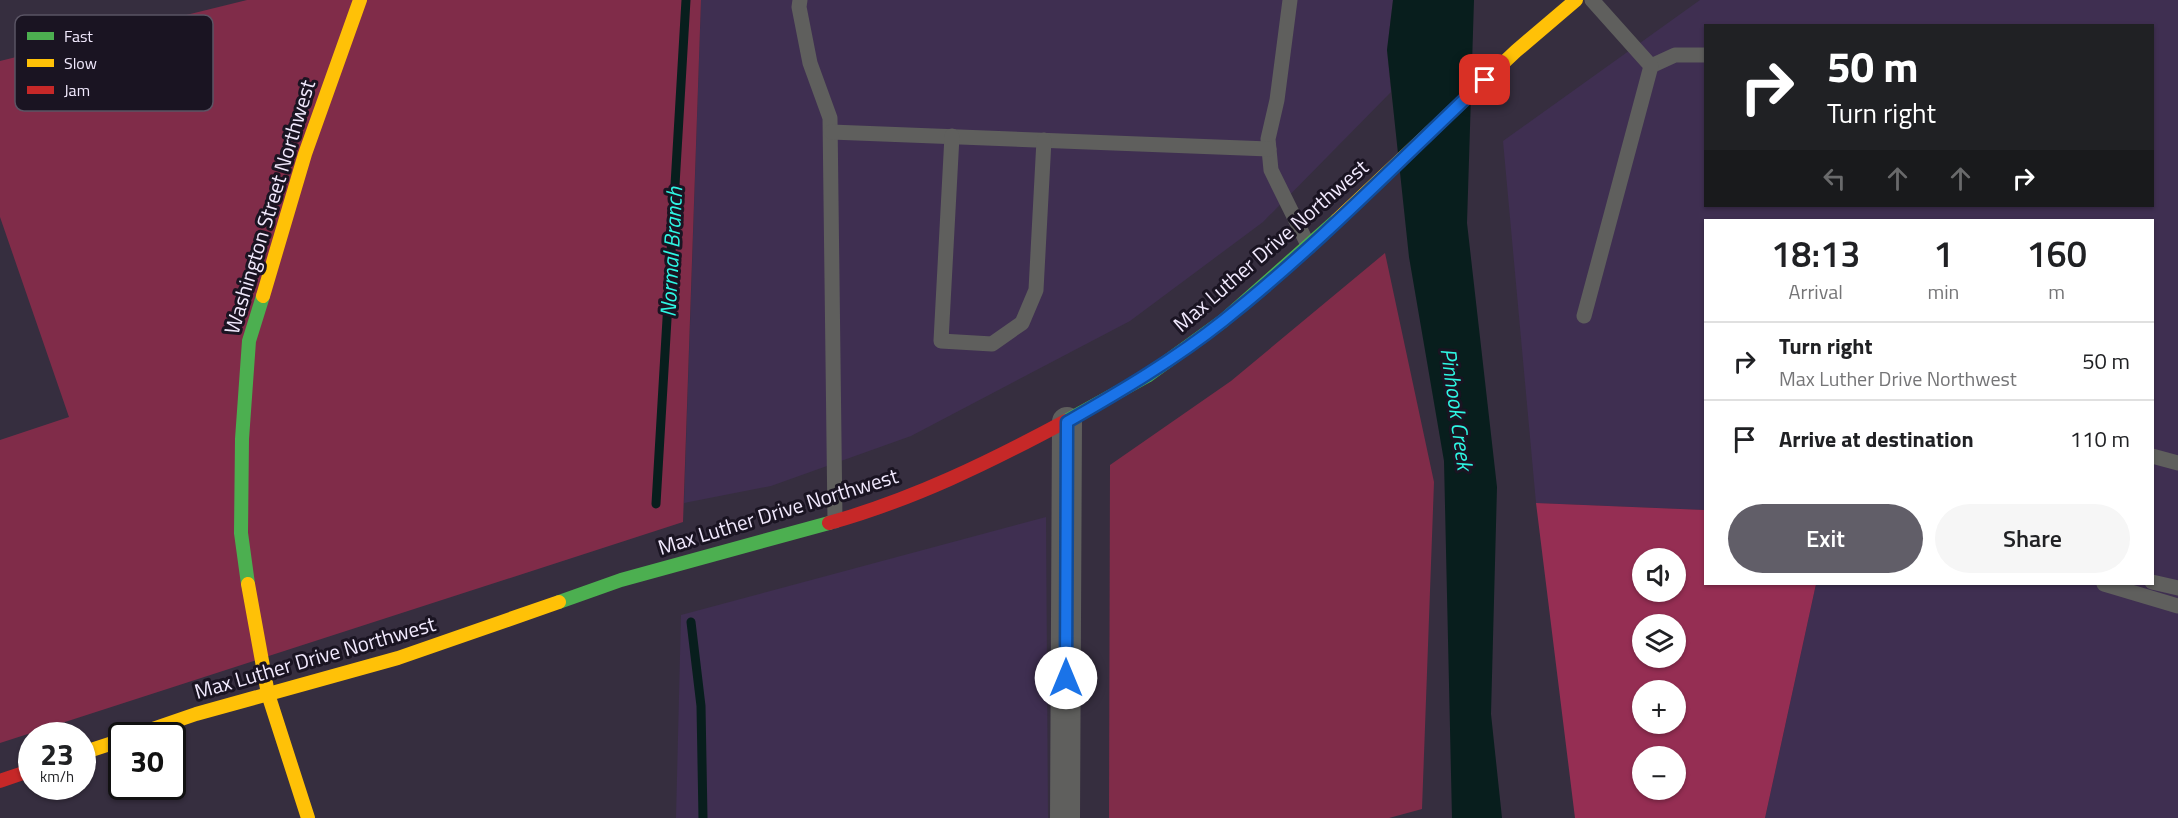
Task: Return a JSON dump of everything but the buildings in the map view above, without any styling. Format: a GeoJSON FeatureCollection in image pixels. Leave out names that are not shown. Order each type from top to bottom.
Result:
{"type":"FeatureCollection","features":[{"type":"Feature","properties":{"kind":"street","name":"Washington Street Northwest"},"geometry":{"type":"LineString","coordinates":[[308,818],[268,694],[251,608],[241,533],[243,439],[249,341],[305,154],[360,0]]}},
{"type":"Feature","properties":{"kind":"street","name":"Max Luther Drive Northwest"},"geometry":{"type":"LineString","coordinates":[[173,722],[398,657],[621,580],[835,521],[911,495],[992,461],[1067,422],[1147,376],[1223,321],[1309,247],[1515,51],[1576,0]]}},
{"type":"Feature","properties":{"kind":"street"},"geometry":{"type":"LineString","coordinates":[[1065,818],[1067,422]]}},
{"type":"Feature","properties":{"kind":"street"},"geometry":{"type":"LineString","coordinates":[[0,781],[18,775]]}},
{"type":"Feature","properties":{"kind":"lane"},"geometry":{"type":"LineString","coordinates":[[800,0],[810,63],[830,117],[835,521]]}},
{"type":"Feature","properties":{"kind":"lane"},"geometry":{"type":"LineString","coordinates":[[1290,0],[1278,100],[1268,139],[1271,170],[1309,247]]}},
{"type":"Feature","properties":{"kind":"lane"},"geometry":{"type":"LineString","coordinates":[[1592,0],[1651,66]]}},
{"type":"Feature","properties":{"kind":"lane"},"geometry":{"type":"LineString","coordinates":[[1651,66],[1675,55],[1704,55]]}},
{"type":"Feature","properties":{"kind":"lane"},"geometry":{"type":"LineString","coordinates":[[1584,316],[1651,66]]}},
{"type":"Feature","properties":{"kind":"lane"},"geometry":{"type":"LineString","coordinates":[[831,132],[1269,149]]}},
{"type":"Feature","properties":{"kind":"lane"},"geometry":{"type":"LineString","coordinates":[[952,136],[940,341],[992,344],[1022,323],[1036,290],[1044,140]]}},
{"type":"Feature","properties":{"kind":"lane"},"geometry":{"type":"LineString","coordinates":[[2154,456],[2178,462]]}},
{"type":"Feature","properties":{"kind":"lane"},"geometry":{"type":"LineString","coordinates":[[2154,582],[2178,588]]}},
{"type":"Feature","properties":{"kind":"lane"},"geometry":{"type":"LineString","coordinates":[[2107,585],[2178,606]]}},
{"type":"Feature","properties":{"kind":"shaded area"},"geometry":{"type":"Polygon","coordinates":[[[247,0],[701,0],[683,522],[65,722],[18,722],[18,737],[0,743],[0,440],[69,417],[0,217],[0,61],[15,57],[15,111],[213,111],[213,15],[186,15],[247,0]]]}},
{"type":"Feature","properties":{"kind":"shaded area"},"geometry":{"type":"Polygon","coordinates":[[[701,0],[1393,0],[1387,50],[1391,92],[1263,222],[1130,321],[911,436],[771,486],[684,503],[701,0]]]}},
{"type":"Feature","properties":{"kind":"shaded area"},"geometry":{"type":"Polygon","coordinates":[[[1700,0],[2178,0],[2178,818],[1765,818],[1816,585],[2154,585],[2154,219],[1704,219],[1704,510],[1536,503],[1503,141],[1700,0]]]}},
{"type":"Feature","properties":{"kind":"shaded area"},"geometry":{"type":"Polygon","coordinates":[[[1385,253],[1434,482],[1422,809],[1389,818],[1109,818],[1110,465],[1231,381],[1385,253]]]}},
{"type":"Feature","properties":{"kind":"shaded area"},"geometry":{"type":"Polygon","coordinates":[[[1536,503],[1704,510],[1704,585],[1816,585],[1765,818],[1575,818],[1536,503]]]}},
{"type":"Feature","properties":{"kind":"shaded area"},"geometry":{"type":"Polygon","coordinates":[[[1046,517],[1048,818],[676,818],[681,615],[1046,517]]]}},
{"type":"Feature","properties":{"kind":"water","name":"Pinhook Creek"},"geometry":{"type":"Polygon","coordinates":[[[1393,0],[1474,0],[1467,223],[1497,487],[1491,714],[1502,818],[1452,818],[1444,461],[1409,257],[1387,50],[1393,0]]]}},
{"type":"Feature","properties":{"kind":"waterway","name":"Normal Branch"},"geometry":{"type":"LineString","coordinates":[[656,504],[686,0]]}},
{"type":"Feature","properties":{"kind":"waterway","name":"Normal Branch"},"geometry":{"type":"LineString","coordinates":[[691,622],[701,706],[703,818]]}},
{"type":"Feature","properties":{"kind":"traffic: fast"},"geometry":{"type":"LineString","coordinates":[[1066,421],[1147,376],[1223,321],[1337,220]]}},
{"type":"Feature","properties":{"kind":"traffic: fast"},"geometry":{"type":"LineString","coordinates":[[248,584],[241,533],[242,439],[249,341],[263,296]]}},
{"type":"Feature","properties":{"kind":"traffic: fast"},"geometry":{"type":"LineString","coordinates":[[559,602],[621,580],[829,523]]}},
{"type":"Feature","properties":{"kind":"traffic: slow"},"geometry":{"type":"LineString","coordinates":[[263,296],[305,154],[360,0]]}},
{"type":"Feature","properties":{"kind":"traffic: slow"},"geometry":{"type":"LineString","coordinates":[[1337,220],[1516,51],[1576,0]]}},
{"type":"Feature","properties":{"kind":"traffic: slow"},"geometry":{"type":"LineString","coordinates":[[248,584],[268,694],[308,818]]}},
{"type":"Feature","properties":{"kind":"traffic: slow"},"geometry":{"type":"LineString","coordinates":[[173,722],[398,658],[559,602]]}},
{"type":"Feature","properties":{"kind":"traffic: slow"},"geometry":{"type":"LineString","coordinates":[[96,748],[108,745]]}},
{"type":"Feature","properties":{"kind":"traffic: jam"},"geometry":{"type":"LineString","coordinates":[[829,523],[860,514],[950,479],[1066,421]]}},
{"type":"Feature","properties":{"kind":"traffic: jam"},"geometry":{"type":"LineString","coordinates":[[0,781],[18,775]]}},
{"type":"Feature","properties":{"kind":"route"},"geometry":{"type":"LineString","coordinates":[[1066,678],[1067,422],[1147,376],[1223,321],[1309,247],[1485,80]]}}]}
